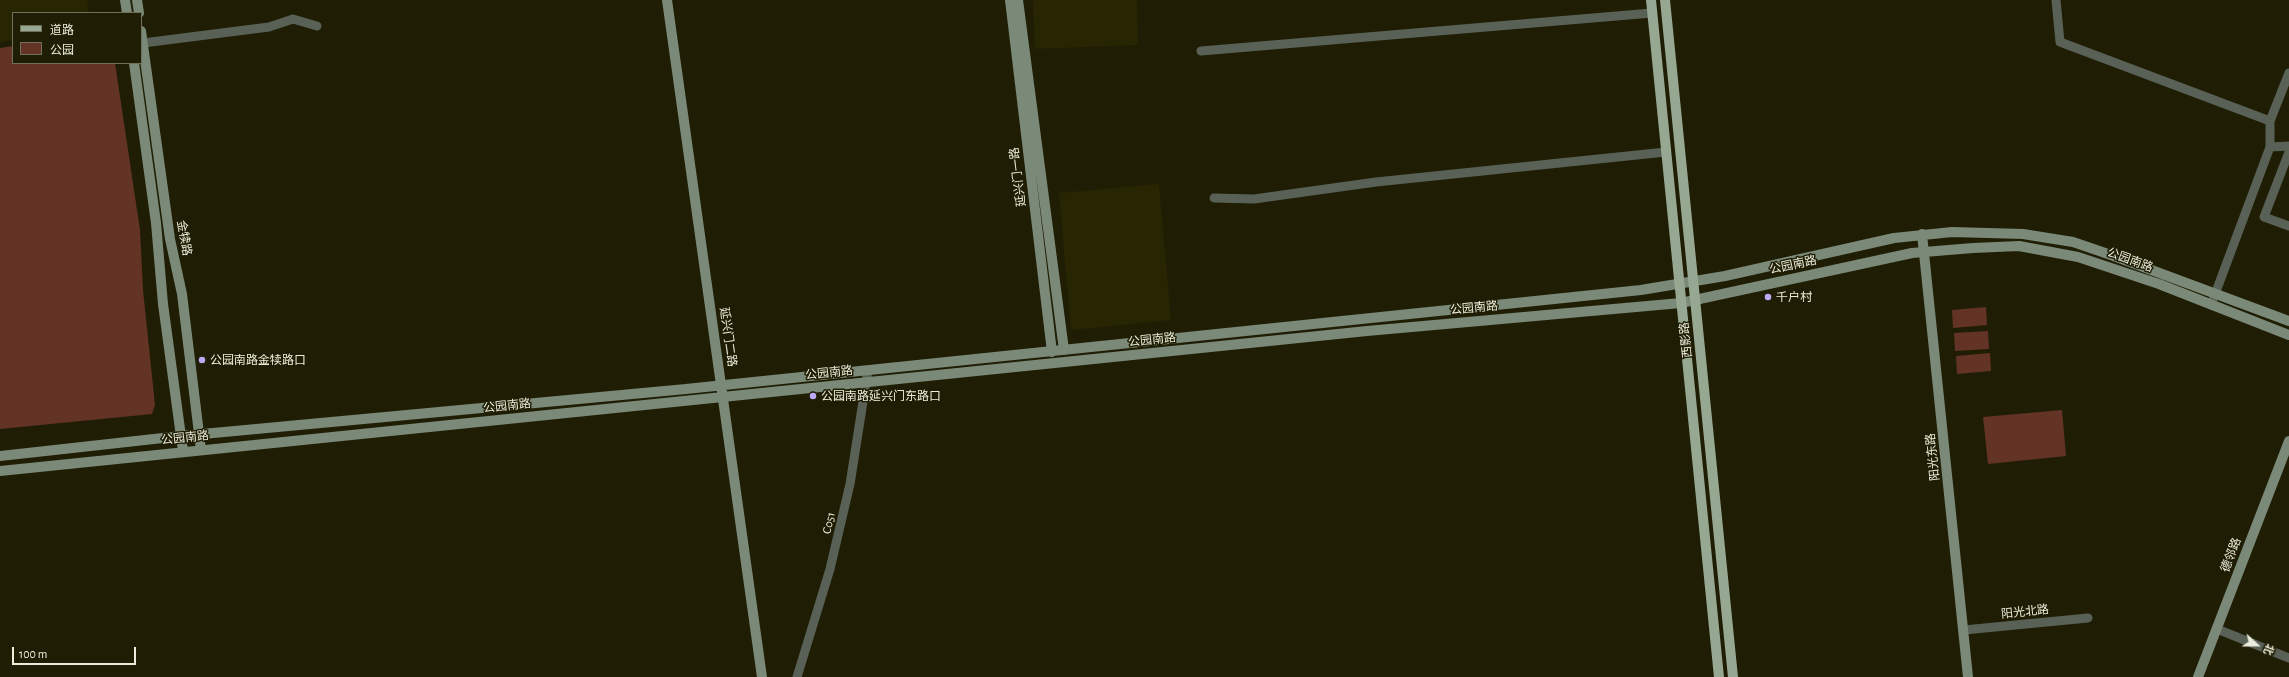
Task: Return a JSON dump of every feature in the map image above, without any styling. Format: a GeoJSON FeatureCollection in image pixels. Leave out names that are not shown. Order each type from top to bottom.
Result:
{"type":"FeatureCollection","features":[{"type":"Feature","properties":{"kind":"main road"},"geometry":{"type":"LineString","coordinates":[[125,0],[127,12]]}},
{"type":"Feature","properties":{"kind":"main road"},"geometry":{"type":"LineString","coordinates":[[137,0],[139,12]]}},
{"type":"Feature","properties":{"kind":"main road","name":"延兴门二路"},"geometry":{"type":"LineString","coordinates":[[667,0],[762,677]]}},
{"type":"Feature","properties":{"kind":"main road","name":"延兴门一路"},"geometry":{"type":"LineString","coordinates":[[1010,0],[1052,352]]}},
{"type":"Feature","properties":{"kind":"main road","name":"延兴门一路"},"geometry":{"type":"LineString","coordinates":[[1018,0],[1064,350]]}},
{"type":"Feature","properties":{"kind":"main road","name":"西影路"},"geometry":{"type":"LineString","coordinates":[[1651,0],[1678,285],[1719,677]]}},
{"type":"Feature","properties":{"kind":"main road","name":"西影路"},"geometry":{"type":"LineString","coordinates":[[1665,0],[1676,100],[1692,282],[1733,677]]}},
{"type":"Feature","properties":{"kind":"main road","name":"金犊路"},"geometry":{"type":"LineString","coordinates":[[142,37],[170,239],[182,294],[201,450]]}},
{"type":"Feature","properties":{"kind":"main road","name":"金犊路"},"geometry":{"type":"LineString","coordinates":[[134,64],[156,223],[163,304],[183,451]]}},
{"type":"Feature","properties":{"kind":"main road","name":"公园南路"},"geometry":{"type":"LineString","coordinates":[[0,456],[200,434],[722,385],[1052,352],[1678,285],[1894,238],[1922,234],[1990,231],[2058,239],[2111,254],[2289,321]]}},
{"type":"Feature","properties":{"kind":"main road","name":"阳光东路"},"geometry":{"type":"LineString","coordinates":[[1922,234],[1968,677]]}},
{"type":"Feature","properties":{"kind":"main road","name":"公园南路"},"geometry":{"type":"LineString","coordinates":[[0,471],[183,451],[724,398],[1367,331],[1681,303],[1925,252],[1973,248],[2019,246],[2050,250],[2098,263],[2289,335]]}},
{"type":"Feature","properties":{"kind":"main road","name":"德邻路"},"geometry":{"type":"LineString","coordinates":[[2198,677],[2289,441]]}},
{"type":"Feature","properties":{"kind":"street"},"geometry":{"type":"LineString","coordinates":[[2056,0],[2060,42],[2270,121]]}},
{"type":"Feature","properties":{"kind":"street"},"geometry":{"type":"LineString","coordinates":[[1202,51],[1652,13]]}},
{"type":"Feature","properties":{"kind":"street"},"geometry":{"type":"LineString","coordinates":[[143,43],[269,27],[293,19],[317,26]]}},
{"type":"Feature","properties":{"kind":"street"},"geometry":{"type":"LineString","coordinates":[[2211,305],[2270,147],[2270,121],[2289,73]]}},
{"type":"Feature","properties":{"kind":"street"},"geometry":{"type":"LineString","coordinates":[[2270,147],[2289,146]]}},
{"type":"Feature","properties":{"kind":"street"},"geometry":{"type":"LineString","coordinates":[[1214,198],[1254,199],[1376,182],[1666,152]]}},
{"type":"Feature","properties":{"kind":"street"},"geometry":{"type":"LineString","coordinates":[[2289,152],[2264,217],[2289,226]]}},
{"type":"Feature","properties":{"kind":"street","name":"C051"},"geometry":{"type":"LineString","coordinates":[[796,677],[830,569],[850,484],[868,370]]}},
{"type":"Feature","properties":{"kind":"street","name":"阳光北路"},"geometry":{"type":"LineString","coordinates":[[1964,630],[2088,618]]}},
{"type":"Feature","properties":{"kind":"street"},"geometry":{"type":"LineString","coordinates":[[2217,629],[2289,658]]}},
{"type":"Feature","properties":{"kind":"shaded area"},"geometry":{"type":"Polygon","coordinates":[[[0,0],[87,0],[89,12],[12,12],[12,40],[0,42],[0,0]]]}},
{"type":"Feature","properties":{"kind":"shaded area"},"geometry":{"type":"Polygon","coordinates":[[[1033,0],[1137,0],[1138,45],[1035,49],[1033,0]]]}},
{"type":"Feature","properties":{"kind":"shaded area"},"geometry":{"type":"Polygon","coordinates":[[[1159,184],[1171,320],[1071,330],[1059,193],[1159,184]]]}},
{"type":"Feature","properties":{"kind":"green space"},"geometry":{"type":"Polygon","coordinates":[[[12,46],[12,64],[115,64],[140,230],[143,290],[155,405],[152,414],[0,429],[0,48],[12,46]]]}},
{"type":"Feature","properties":{"kind":"green space"},"geometry":{"type":"Polygon","coordinates":[[[1986,307],[1987,325],[1953,328],[1952,310],[1986,307]]]}},
{"type":"Feature","properties":{"kind":"green space"},"geometry":{"type":"Polygon","coordinates":[[[1988,331],[1989,349],[1955,351],[1954,333],[1988,331]]]}},
{"type":"Feature","properties":{"kind":"green space"},"geometry":{"type":"Polygon","coordinates":[[[1990,353],[1991,371],[1957,374],[1956,356],[1990,353]]]}},
{"type":"Feature","properties":{"kind":"green space"},"geometry":{"type":"Polygon","coordinates":[[[2062,410],[2066,456],[1988,464],[1983,417],[2062,410]]]}},
{"type":"Feature","properties":{"kind":"place","name":"千户村"},"geometry":{"type":"Point","coordinates":[1768,297]}},
{"type":"Feature","properties":{"kind":"place","name":"公园南路金犊路口"},"geometry":{"type":"Point","coordinates":[202,360]}},
{"type":"Feature","properties":{"kind":"place","name":"公园南路延兴门东路口"},"geometry":{"type":"Point","coordinates":[813,396]}}]}
